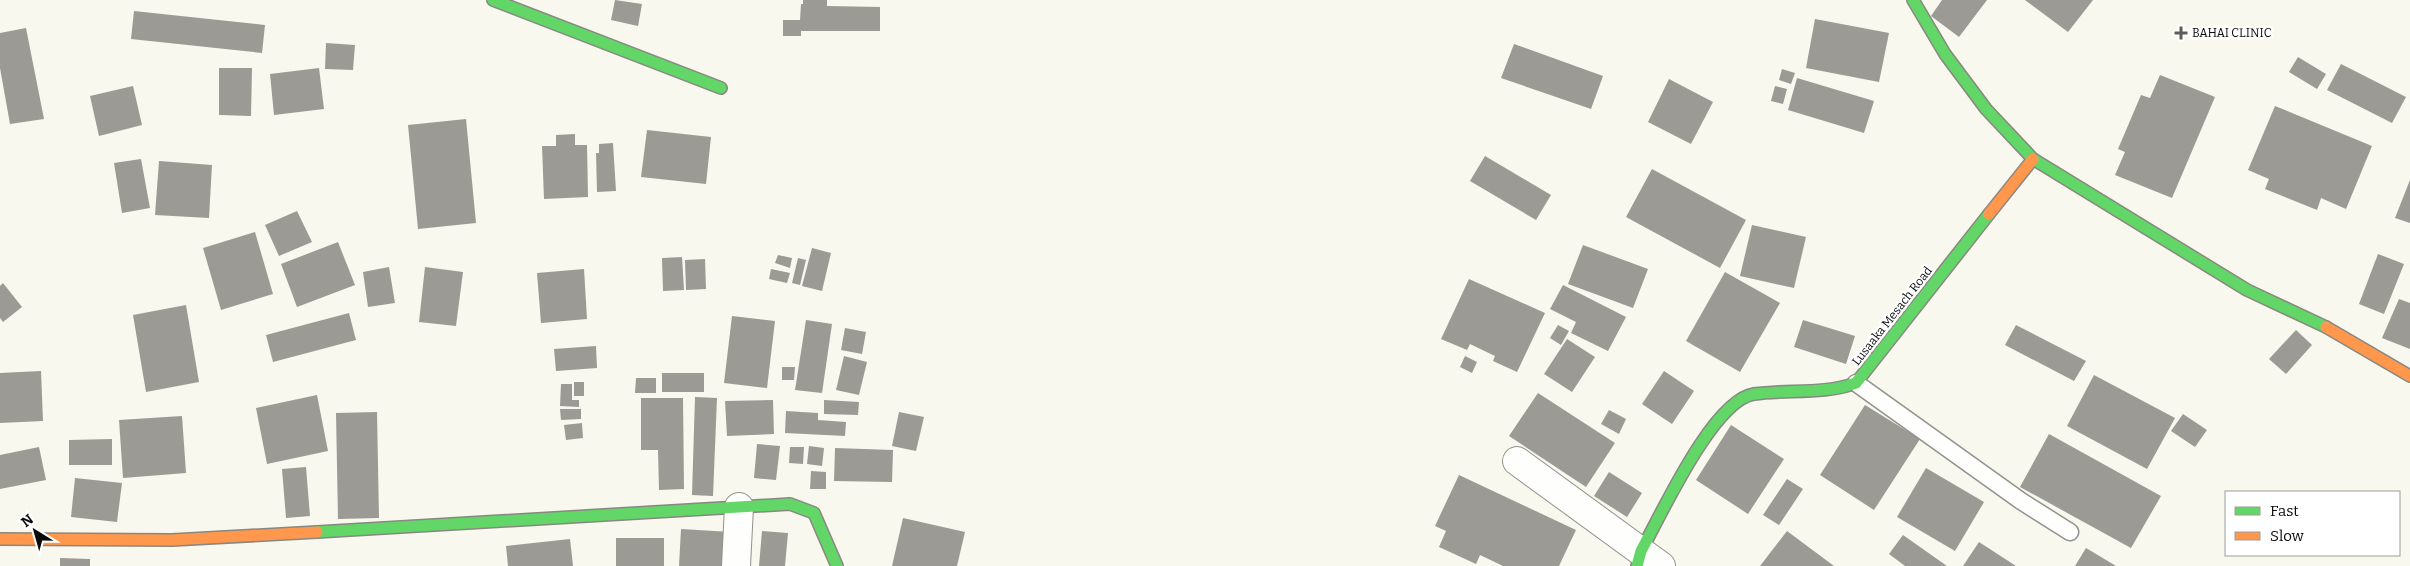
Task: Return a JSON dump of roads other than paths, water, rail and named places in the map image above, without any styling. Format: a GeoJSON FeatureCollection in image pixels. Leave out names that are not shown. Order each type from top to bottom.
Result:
{"type":"FeatureCollection","features":[{"type":"Feature","properties":{"kind":"street"},"geometry":{"type":"LineString","coordinates":[[493,0],[721,88]]}},
{"type":"Feature","properties":{"kind":"street"},"geometry":{"type":"LineString","coordinates":[[1913,0],[1945,54],[1980,101],[2033,159],[2247,290],[2321,324],[2410,376]]}},
{"type":"Feature","properties":{"kind":"street","name":"Lusaaka Mesach Road"},"geometry":{"type":"LineString","coordinates":[[1647,561],[1702,439],[1732,406],[1752,394],[1782,391],[1839,390],[1856,383],[2033,159]]}},
{"type":"Feature","properties":{"kind":"street"},"geometry":{"type":"LineString","coordinates":[[1516,461],[1647,561]]}},
{"type":"Feature","properties":{"kind":"street"},"geometry":{"type":"LineString","coordinates":[[0,539],[172,540],[790,504],[814,513],[832,548],[837,566]]}},
{"type":"Feature","properties":{"kind":"street"},"geometry":{"type":"LineString","coordinates":[[736,566],[739,506]]}},
{"type":"Feature","properties":{"kind":"lane"},"geometry":{"type":"LineString","coordinates":[[1856,383],[2021,501],[2070,532]]}},
{"type":"Feature","properties":{"kind":"place","name":"BAHAI CLINIC"},"geometry":{"type":"Point","coordinates":[2181,33]}}]}
